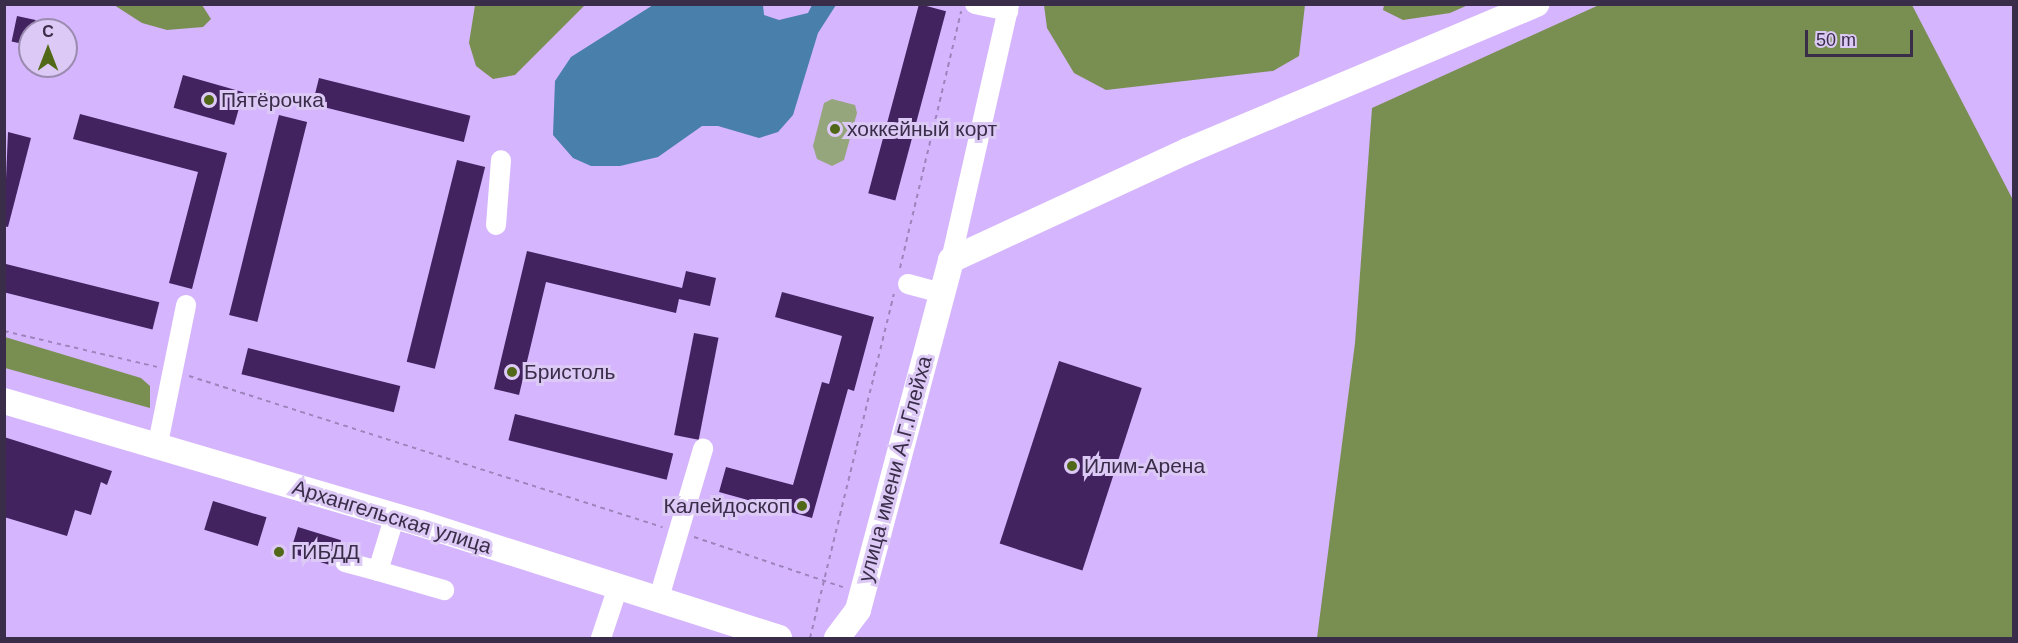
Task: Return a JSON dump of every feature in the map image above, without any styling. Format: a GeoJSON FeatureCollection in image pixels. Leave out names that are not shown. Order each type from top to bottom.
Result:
{"type":"FeatureCollection","features":[{"type":"Feature","properties":{"kind":"main road"},"geometry":{"type":"LineString","coordinates":[[951,260],[1187,151],[1536,4]]}},
{"type":"Feature","properties":{"kind":"main road","name":"улица имени А.Г.Глейха"},"geometry":{"type":"LineString","coordinates":[[837,639],[854,620],[862,594],[951,260]]}},
{"type":"Feature","properties":{"kind":"main road","name":"Архангельская улица"},"geometry":{"type":"LineString","coordinates":[[4,401],[157,448],[395,515],[617,590],[779,639]]}},
{"type":"Feature","properties":{"kind":"street"},"geometry":{"type":"LineString","coordinates":[[951,260],[1008,8],[975,4]]}},
{"type":"Feature","properties":{"kind":"street"},"geometry":{"type":"LineString","coordinates":[[495,225],[501,160]]}},
{"type":"Feature","properties":{"kind":"street"},"geometry":{"type":"LineString","coordinates":[[901,279],[942,293]]}},
{"type":"Feature","properties":{"kind":"street"},"geometry":{"type":"LineString","coordinates":[[157,448],[186,305]]}},
{"type":"Feature","properties":{"kind":"street"},"geometry":{"type":"LineString","coordinates":[[658,601],[703,449]]}},
{"type":"Feature","properties":{"kind":"street"},"geometry":{"type":"LineString","coordinates":[[378,571],[395,515]]}},
{"type":"Feature","properties":{"kind":"street"},"geometry":{"type":"LineString","coordinates":[[345,562],[444,590]]}},
{"type":"Feature","properties":{"kind":"street"},"geometry":{"type":"LineString","coordinates":[[601,639],[617,590]]}},
{"type":"Feature","properties":{"kind":"path"},"geometry":{"type":"LineString","coordinates":[[810,639],[901,279],[962,4]]}},
{"type":"Feature","properties":{"kind":"path"},"geometry":{"type":"LineString","coordinates":[[4,331],[174,371],[678,532],[862,594]]}},
{"type":"Feature","properties":{"kind":"green space"},"geometry":{"type":"Polygon","coordinates":[[[475,4],[585,5],[515,75],[493,79],[476,66],[469,43],[475,4]]]}},
{"type":"Feature","properties":{"kind":"green space"},"geometry":{"type":"Polygon","coordinates":[[[1044,4],[1305,5],[1299,56],[1273,71],[1106,90],[1074,73],[1047,28],[1044,4]]]}},
{"type":"Feature","properties":{"kind":"green space"},"geometry":{"type":"Polygon","coordinates":[[[1384,4],[1468,5],[1450,13],[1403,20],[1383,10],[1384,4]]]}},
{"type":"Feature","properties":{"kind":"green space"},"geometry":{"type":"Polygon","coordinates":[[[114,5],[202,5],[211,19],[203,27],[167,30],[142,23],[114,5]]]}},
{"type":"Feature","properties":{"kind":"green space"},"geometry":{"type":"Polygon","coordinates":[[[1599,5],[1912,5],[2013,200],[2013,638],[1317,638],[1355,343],[1372,108],[1599,5]]]}},
{"type":"Feature","properties":{"kind":"green space","name":"хоккейный корт"},"geometry":{"type":"Polygon","coordinates":[[[832,99],[855,105],[857,113],[844,160],[832,166],[817,159],[813,146],[824,103],[832,99]]]}},
{"type":"Feature","properties":{"kind":"green space"},"geometry":{"type":"Polygon","coordinates":[[[5,337],[141,378],[150,386],[150,408],[5,368],[5,337]]]}},
{"type":"Feature","properties":{"kind":"water"},"geometry":{"type":"Polygon","coordinates":[[[653,5],[763,5],[764,15],[779,20],[808,13],[812,5],[836,5],[818,33],[793,115],[778,132],[759,138],[718,126],[702,126],[658,157],[620,166],[591,166],[573,158],[553,135],[555,81],[571,57],[653,5]]]}},
{"type":"Feature","properties":{"kind":"building"},"geometry":{"type":"Polygon","coordinates":[[[919,4],[946,11],[895,201],[868,193],[919,4]]]}},
{"type":"Feature","properties":{"kind":"building"},"geometry":{"type":"Polygon","coordinates":[[[17,16],[26,18],[18,18],[18,43],[12,41],[17,16]]]}},
{"type":"Feature","properties":{"kind":"building"},"geometry":{"type":"Polygon","coordinates":[[[183,75],[244,92],[234,125],[174,108],[183,75]]]}},
{"type":"Feature","properties":{"kind":"building"},"geometry":{"type":"Polygon","coordinates":[[[319,78],[470,116],[464,142],[312,104],[319,78]]]}},
{"type":"Feature","properties":{"kind":"building"},"geometry":{"type":"Polygon","coordinates":[[[80,114],[227,153],[192,289],[169,283],[198,172],[73,139],[80,114]]]}},
{"type":"Feature","properties":{"kind":"building"},"geometry":{"type":"Polygon","coordinates":[[[279,115],[307,122],[257,322],[229,315],[279,115]]]}},
{"type":"Feature","properties":{"kind":"building"},"geometry":{"type":"Polygon","coordinates":[[[8,132],[31,138],[8,227],[4,226],[8,132]]]}},
{"type":"Feature","properties":{"kind":"building"},"geometry":{"type":"Polygon","coordinates":[[[457,160],[485,167],[435,369],[407,362],[457,160]]]}},
{"type":"Feature","properties":{"kind":"building"},"geometry":{"type":"Polygon","coordinates":[[[527,251],[682,288],[686,271],[716,278],[710,306],[679,299],[676,313],[546,282],[519,395],[494,389],[527,251]]]}},
{"type":"Feature","properties":{"kind":"building"},"geometry":{"type":"Polygon","coordinates":[[[6,264],[159,302],[153,329],[4,292],[6,264]]]}},
{"type":"Feature","properties":{"kind":"building"},"geometry":{"type":"Polygon","coordinates":[[[782,292],[874,317],[854,391],[848,389],[812,518],[719,492],[726,467],[793,485],[822,382],[829,384],[842,336],[775,317],[782,292]]]}},
{"type":"Feature","properties":{"kind":"building"},"geometry":{"type":"Polygon","coordinates":[[[694,333],[719,338],[699,440],[674,435],[694,333]]]}},
{"type":"Feature","properties":{"kind":"building"},"geometry":{"type":"Polygon","coordinates":[[[248,348],[400,386],[394,412],[241,374],[248,348]]]}},
{"type":"Feature","properties":{"kind":"building","name":"Илим-Арена"},"geometry":{"type":"Polygon","coordinates":[[[1059,361],[1142,388],[1082,570],[1000,544],[1059,361]]]}},
{"type":"Feature","properties":{"kind":"building"},"geometry":{"type":"Polygon","coordinates":[[[515,414],[673,453],[667,480],[508,440],[515,414]]]}},
{"type":"Feature","properties":{"kind":"building"},"geometry":{"type":"Polygon","coordinates":[[[4,437],[112,471],[107,485],[101,482],[91,515],[75,510],[67,536],[4,517],[4,437]]]}},
{"type":"Feature","properties":{"kind":"building"},"geometry":{"type":"Polygon","coordinates":[[[213,501],[267,517],[258,546],[204,530],[213,501]]]}},
{"type":"Feature","properties":{"kind":"building"},"geometry":{"type":"Polygon","coordinates":[[[298,527],[341,540],[333,566],[290,553],[298,527]]]}},
{"type":"Feature","properties":{"kind":"place","name":"Пятёрочка"},"geometry":{"type":"Point","coordinates":[209,100]}},
{"type":"Feature","properties":{"kind":"place","name":"хоккейный корт"},"geometry":{"type":"Point","coordinates":[835,129]}},
{"type":"Feature","properties":{"kind":"place","name":"Бристоль"},"geometry":{"type":"Point","coordinates":[512,372]}},
{"type":"Feature","properties":{"kind":"place","name":"Илим-Арена"},"geometry":{"type":"Point","coordinates":[1072,466]}},
{"type":"Feature","properties":{"kind":"place","name":"Калейдоскоп"},"geometry":{"type":"Point","coordinates":[802,506]}},
{"type":"Feature","properties":{"kind":"place","name":"ГИБДД"},"geometry":{"type":"Point","coordinates":[279,552]}}]}
